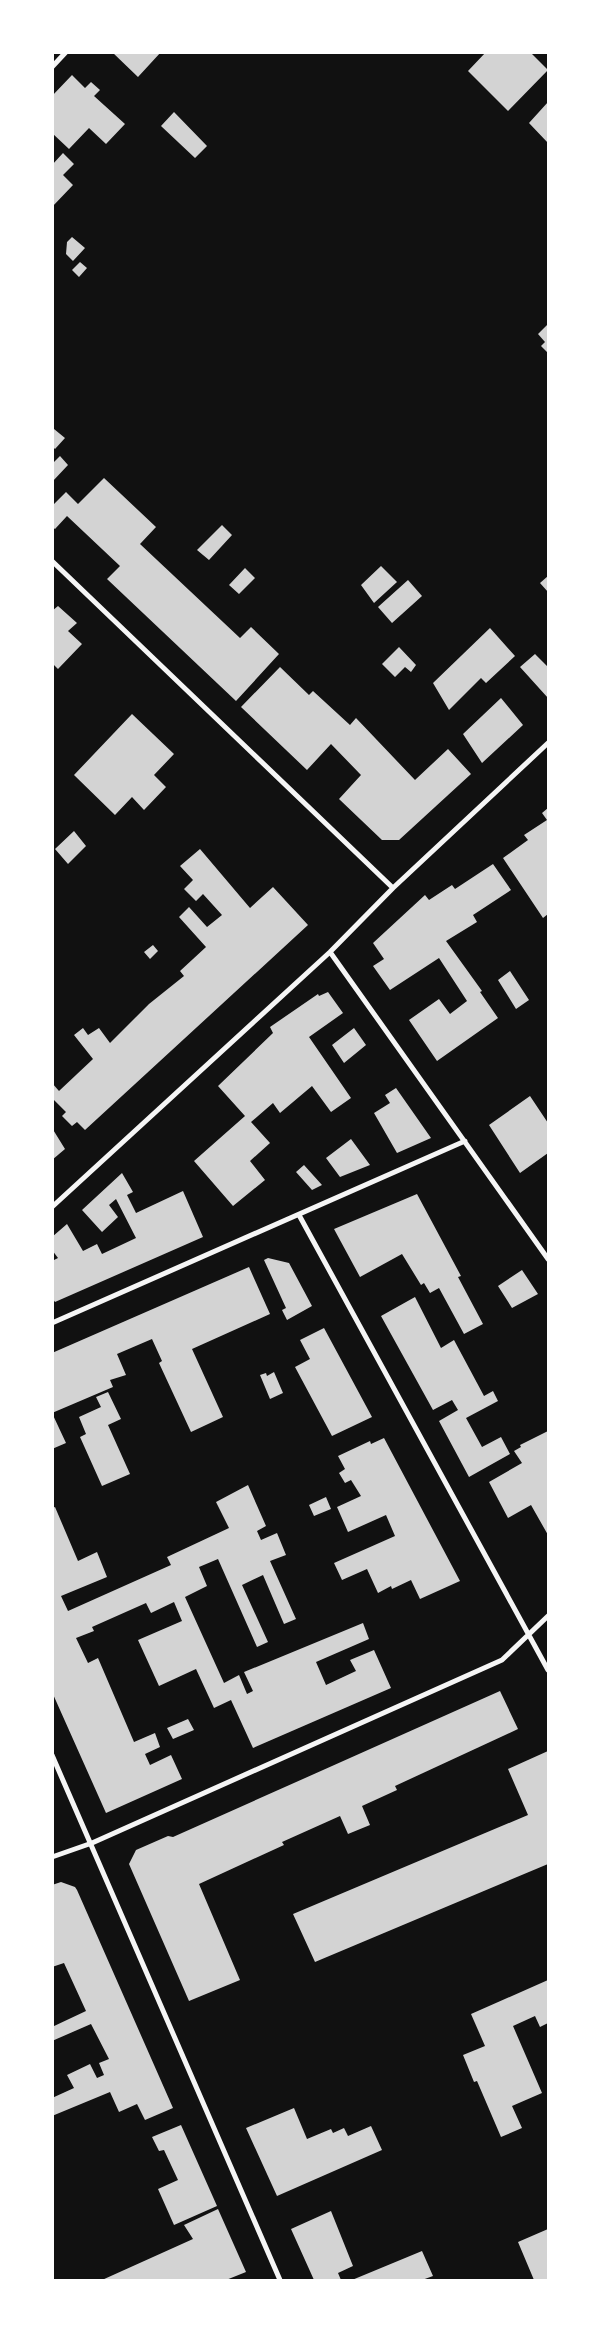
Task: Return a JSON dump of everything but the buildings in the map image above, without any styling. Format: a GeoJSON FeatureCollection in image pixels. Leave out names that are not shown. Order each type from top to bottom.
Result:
{"type":"FeatureCollection","features":[{"type":"Feature","properties":{"kind":"street"},"geometry":{"type":"LineString","coordinates":[[52,67],[66,52]]}},
{"type":"Feature","properties":{"kind":"street"},"geometry":{"type":"LineString","coordinates":[[52,561],[393,888]]}},
{"type":"Feature","properties":{"kind":"street"},"geometry":{"type":"LineString","coordinates":[[52,1207],[330,952],[393,888],[548,743]]}},
{"type":"Feature","properties":{"kind":"street"},"geometry":{"type":"LineString","coordinates":[[330,952],[548,1259]]}},
{"type":"Feature","properties":{"kind":"street"},"geometry":{"type":"LineString","coordinates":[[52,1323],[465,1141]]}},
{"type":"Feature","properties":{"kind":"street"},"geometry":{"type":"LineString","coordinates":[[299,1214],[548,1670]]}},
{"type":"Feature","properties":{"kind":"street"},"geometry":{"type":"LineString","coordinates":[[52,1857],[92,1843],[502,1660],[548,1616]]}},
{"type":"Feature","properties":{"kind":"street"},"geometry":{"type":"LineString","coordinates":[[52,1755],[92,1843],[280,2280]]}}]}
